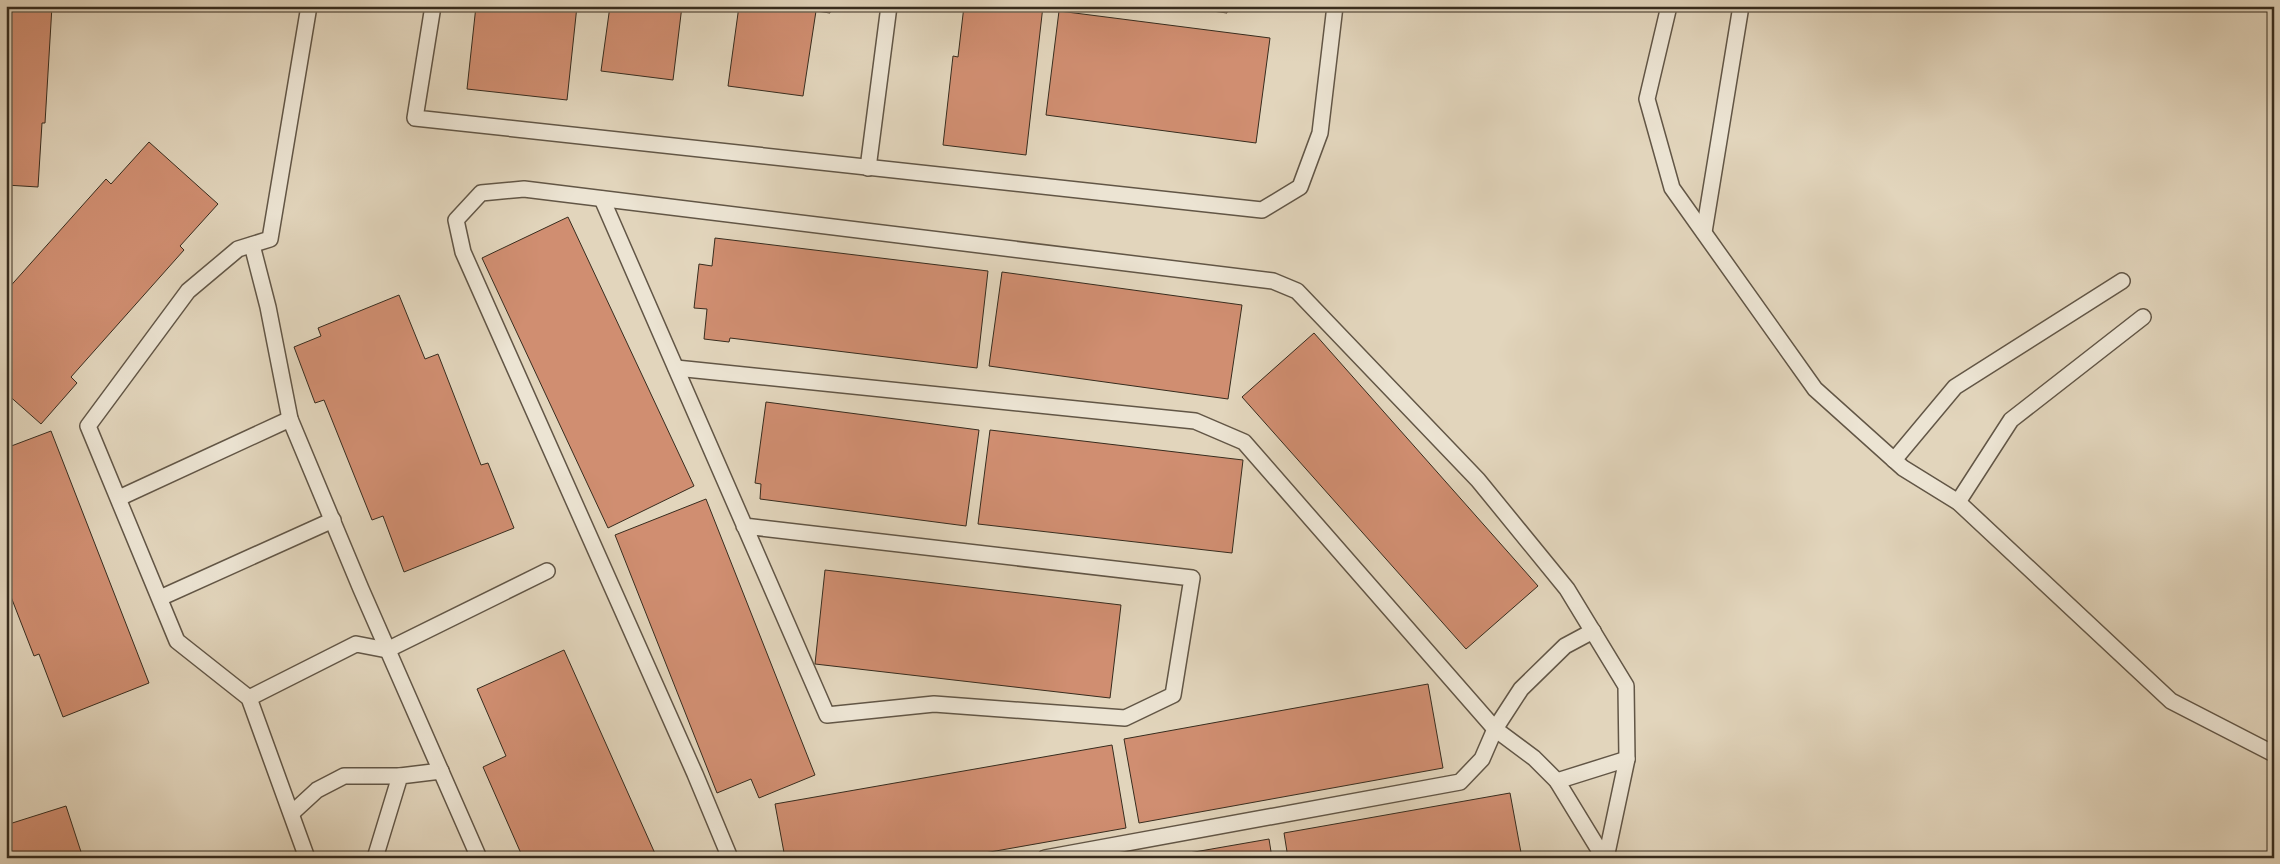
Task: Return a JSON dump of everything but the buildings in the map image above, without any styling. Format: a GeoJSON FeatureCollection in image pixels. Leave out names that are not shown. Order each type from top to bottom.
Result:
{"type":"FeatureCollection","features":[{"type":"Feature","properties":{"kind":"lane"},"geometry":{"type":"LineString","coordinates":[[307,858],[249,698],[176,641],[88,426],[188,291],[238,249],[270,239],[309,6]]}},
{"type":"Feature","properties":{"kind":"lane"},"geometry":{"type":"LineString","coordinates":[[433,6],[415,118],[1262,210],[1300,187],[1320,133],[1335,6]]}},
{"type":"Feature","properties":{"kind":"lane"},"geometry":{"type":"LineString","coordinates":[[868,168],[889,6]]}},
{"type":"Feature","properties":{"kind":"lane"},"geometry":{"type":"LineString","coordinates":[[1669,6],[1647,99],[1672,188],[1815,389],[1894,460],[1958,502],[2171,701],[2274,754]]}},
{"type":"Feature","properties":{"kind":"lane"},"geometry":{"type":"LineString","coordinates":[[1704,232],[1740,6]]}},
{"type":"Feature","properties":{"kind":"lane"},"geometry":{"type":"LineString","coordinates":[[730,858],[695,774],[463,252],[456,220],[480,193],[524,189],[602,198],[1273,281],[1297,291],[1478,480],[1567,589],[1626,686],[1627,759],[1605,858]]}},
{"type":"Feature","properties":{"kind":"lane"},"geometry":{"type":"LineString","coordinates":[[602,198],[744,526],[827,715],[934,704],[1126,718],[1173,695],[1192,578],[744,526]]}},
{"type":"Feature","properties":{"kind":"lane"},"geometry":{"type":"LineString","coordinates":[[252,245],[268,306],[290,419],[387,650],[479,858]]}},
{"type":"Feature","properties":{"kind":"lane"},"geometry":{"type":"LineString","coordinates":[[1894,460],[1955,388],[2122,280]]}},
{"type":"Feature","properties":{"kind":"lane"},"geometry":{"type":"LineString","coordinates":[[1958,502],[2011,420],[2142,317]]}},
{"type":"Feature","properties":{"kind":"lane"},"geometry":{"type":"LineString","coordinates":[[676,368],[1195,421],[1244,442],[1495,729],[1534,758],[1557,781],[1605,858]]}},
{"type":"Feature","properties":{"kind":"lane"},"geometry":{"type":"LineString","coordinates":[[119,498],[290,419]]}},
{"type":"Feature","properties":{"kind":"lane"},"geometry":{"type":"LineString","coordinates":[[160,598],[332,520]]}},
{"type":"Feature","properties":{"kind":"lane"},"geometry":{"type":"LineString","coordinates":[[249,698],[356,644],[387,650],[548,571]]}},
{"type":"Feature","properties":{"kind":"lane"},"geometry":{"type":"LineString","coordinates":[[1045,858],[1460,782],[1482,759],[1495,729],[1521,689],[1565,646],[1593,631]]}},
{"type":"Feature","properties":{"kind":"lane"},"geometry":{"type":"LineString","coordinates":[[1557,781],[1627,759]]}},
{"type":"Feature","properties":{"kind":"lane"},"geometry":{"type":"LineString","coordinates":[[292,813],[317,790],[344,776],[400,776],[440,771]]}},
{"type":"Feature","properties":{"kind":"lane"},"geometry":{"type":"LineString","coordinates":[[375,858],[400,776]]}}]}
